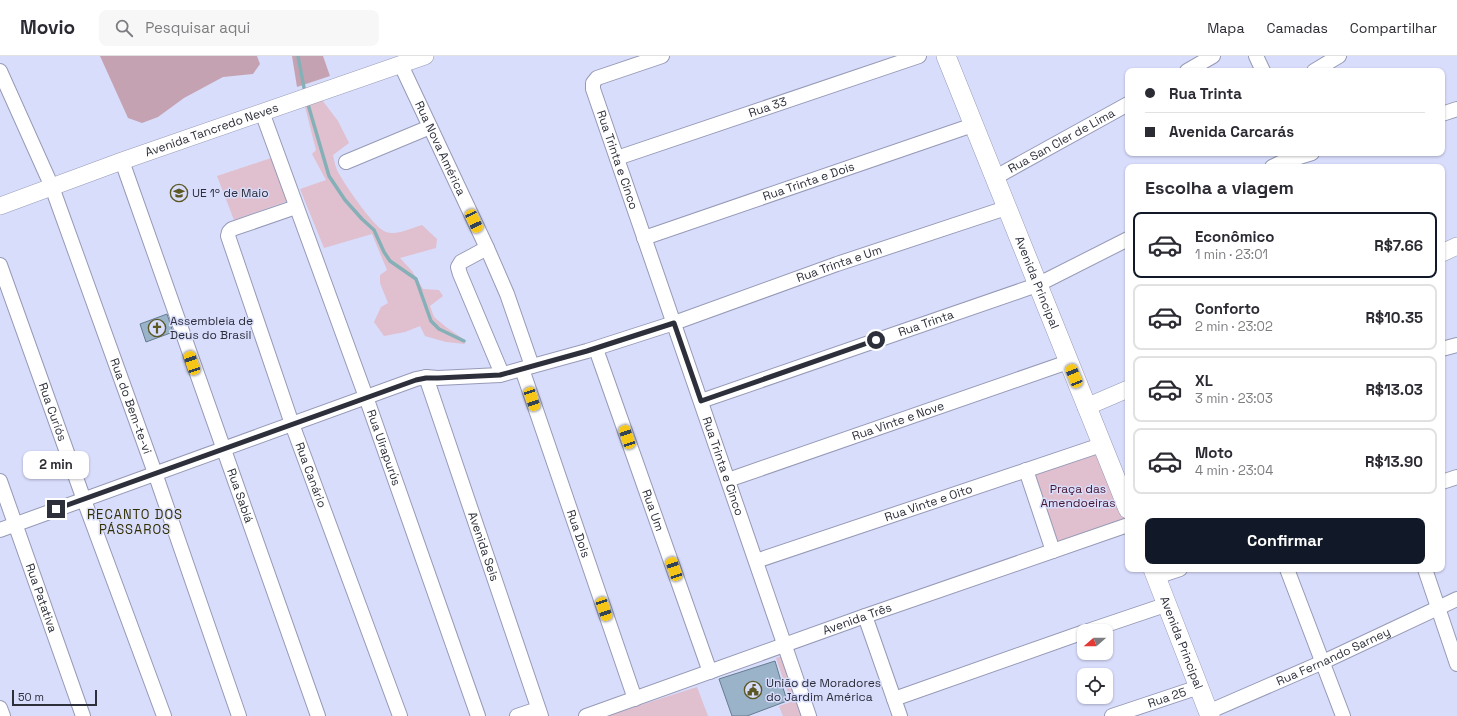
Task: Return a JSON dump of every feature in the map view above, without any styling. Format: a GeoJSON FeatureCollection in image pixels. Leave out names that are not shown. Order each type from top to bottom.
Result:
{"type":"FeatureCollection","features":[{"type":"Feature","properties":{"kind":"main road","name":"Avenida Principal"},"geometry":{"type":"LineString","coordinates":[[948,57],[994,178],[1125,502]]}},
{"type":"Feature","properties":{"kind":"main road","name":"Avenida Principal"},"geometry":{"type":"LineString","coordinates":[[1155,573],[1209,714]]}},
{"type":"Feature","properties":{"kind":"street","name":"Avenida Tancredo Neves"},"geometry":{"type":"LineString","coordinates":[[0,206],[122,161],[425,56]]}},
{"type":"Feature","properties":{"kind":"street","name":"Rua Trinta e Cinco"},"geometry":{"type":"LineString","coordinates":[[662,56],[595,80],[593,89],[809,716]]}},
{"type":"Feature","properties":{"kind":"street","name":"Rua 33"},"geometry":{"type":"LineString","coordinates":[[617,158],[919,56]]}},
{"type":"Feature","properties":{"kind":"street"},"geometry":{"type":"LineString","coordinates":[[1192,68],[1213,56]]}},
{"type":"Feature","properties":{"kind":"street"},"geometry":{"type":"LineString","coordinates":[[1256,56],[1261,68]]}},
{"type":"Feature","properties":{"kind":"street"},"geometry":{"type":"LineString","coordinates":[[1319,68],[1340,56]]}},
{"type":"Feature","properties":{"kind":"street","name":"Rua Nova América"},"geometry":{"type":"LineString","coordinates":[[401,65],[507,294],[527,368]]}},
{"type":"Feature","properties":{"kind":"street","name":"Rua do Bem-te-vi"},"geometry":{"type":"LineString","coordinates":[[0,71],[52,187],[155,473],[239,716]]}},
{"type":"Feature","properties":{"kind":"street","name":"Rua San Cler de Lima"},"geometry":{"type":"LineString","coordinates":[[994,178],[1125,106]]}},
{"type":"Feature","properties":{"kind":"street"},"geometry":{"type":"LineString","coordinates":[[1445,113],[1457,109]]}},
{"type":"Feature","properties":{"kind":"street","name":"Rua Uirapurύs"},"geometry":{"type":"LineString","coordinates":[[262,112],[366,397],[478,716]]}},
{"type":"Feature","properties":{"kind":"street","name":"Rua Trinta e Dois"},"geometry":{"type":"LineString","coordinates":[[644,238],[973,125]]}},
{"type":"Feature","properties":{"kind":"street"},"geometry":{"type":"LineString","coordinates":[[346,162],[430,127]]}},
{"type":"Feature","properties":{"kind":"street"},"geometry":{"type":"LineString","coordinates":[[1282,164],[1305,157]]}},
{"type":"Feature","properties":{"kind":"street","name":"Rua Sabiá"},"geometry":{"type":"LineString","coordinates":[[122,161],[318,716]]}},
{"type":"Feature","properties":{"kind":"street","name":"Rua Canário"},"geometry":{"type":"LineString","coordinates":[[296,206],[232,229],[228,236],[292,424],[400,716]]}},
{"type":"Feature","properties":{"kind":"street","name":"Rua Trinta e Um"},"geometry":{"type":"LineString","coordinates":[[0,530],[366,397],[426,378],[502,374],[596,348],[674,323],[837,264],[1006,208]]}},
{"type":"Feature","properties":{"kind":"street","name":"Rua Trinta"},"geometry":{"type":"LineString","coordinates":[[701,401],[1037,284],[1125,240]]}},
{"type":"Feature","properties":{"kind":"street"},"geometry":{"type":"LineString","coordinates":[[1445,252],[1457,246]]}},
{"type":"Feature","properties":{"kind":"street"},"geometry":{"type":"LineString","coordinates":[[487,248],[461,262],[458,267],[502,374]]}},
{"type":"Feature","properties":{"kind":"street","name":"Rua Curiós"},"geometry":{"type":"LineString","coordinates":[[0,266],[84,500],[164,716]]}},
{"type":"Feature","properties":{"kind":"street"},"geometry":{"type":"LineString","coordinates":[[1445,348],[1457,345]]}},
{"type":"Feature","properties":{"kind":"street","name":"Rua Um"},"geometry":{"type":"LineString","coordinates":[[596,348],[710,672]]}},
{"type":"Feature","properties":{"kind":"street","name":"Rua Vinte e Nove"},"geometry":{"type":"LineString","coordinates":[[728,480],[1068,362]]}},
{"type":"Feature","properties":{"kind":"street","name":"Rua Dois"},"geometry":{"type":"LineString","coordinates":[[527,368],[635,699]]}},
{"type":"Feature","properties":{"kind":"street","name":"Avenida Seis"},"geometry":{"type":"LineString","coordinates":[[426,378],[540,713]]}},
{"type":"Feature","properties":{"kind":"street"},"geometry":{"type":"LineString","coordinates":[[1086,407],[1125,391]]}},
{"type":"Feature","properties":{"kind":"street","name":"Rua Vinte e Oito"},"geometry":{"type":"LineString","coordinates":[[756,560],[1102,445]]}},
{"type":"Feature","properties":{"kind":"street"},"geometry":{"type":"LineString","coordinates":[[1026,470],[1053,551]]}},
{"type":"Feature","properties":{"kind":"street"},"geometry":{"type":"LineString","coordinates":[[1445,481],[1457,477]]}},
{"type":"Feature","properties":{"kind":"street","name":"Rua Patativa"},"geometry":{"type":"LineString","coordinates":[[0,481],[83,716]]}},
{"type":"Feature","properties":{"kind":"street","name":"Avenida Três"},"geometry":{"type":"LineString","coordinates":[[586,716],[865,616],[1125,526]]}},
{"type":"Feature","properties":{"kind":"street"},"geometry":{"type":"LineString","coordinates":[[1288,572],[1344,716]]}},
{"type":"Feature","properties":{"kind":"street"},"geometry":{"type":"LineString","coordinates":[[1427,572],[1457,664]]}},
{"type":"Feature","properties":{"kind":"street","name":"Rua Fernando Sarney"},"geometry":{"type":"LineString","coordinates":[[1209,714],[1457,598]]}},
{"type":"Feature","properties":{"kind":"street"},"geometry":{"type":"LineString","coordinates":[[1109,624],[1168,604]]}},
{"type":"Feature","properties":{"kind":"street"},"geometry":{"type":"LineString","coordinates":[[865,616],[900,716]]}},
{"type":"Feature","properties":{"kind":"street"},"geometry":{"type":"LineString","coordinates":[[894,699],[1077,634]]}},
{"type":"Feature","properties":{"kind":"street","name":"Rua 25"},"geometry":{"type":"LineString","coordinates":[[1112,716],[1199,687]]}},
{"type":"Feature","properties":{"kind":"street"},"geometry":{"type":"LineString","coordinates":[[0,708],[3,716]]}},
{"type":"Feature","properties":{"kind":"street"},"geometry":{"type":"LineString","coordinates":[[517,716],[540,713]]}},
{"type":"Feature","properties":{"kind":"green space"},"geometry":{"type":"Polygon","coordinates":[[[319,96],[338,121],[349,143],[333,155],[337,170],[351,193],[373,221],[388,233],[398,233],[422,225],[437,239],[436,248],[400,258],[412,271],[423,289],[439,290],[443,296],[430,306],[434,317],[462,338],[465,344],[446,342],[425,336],[420,326],[405,332],[384,336],[374,322],[381,307],[388,303],[380,283],[380,275],[387,270],[372,234],[324,248],[300,189],[326,180],[312,154],[316,150],[304,103],[319,96]]]}},
{"type":"Feature","properties":{"kind":"green space"},"geometry":{"type":"Polygon","coordinates":[[[274,157],[288,201],[234,220],[217,176],[274,157]]]}},
{"type":"Feature","properties":{"kind":"green space","name":"Praça das Amendoeiras"},"geometry":{"type":"Polygon","coordinates":[[[1101,446],[1125,504],[1125,525],[1054,549],[1028,471],[1101,446]]]}},
{"type":"Feature","properties":{"kind":"green space"},"geometry":{"type":"Polygon","coordinates":[[[782,656],[804,716],[783,716],[779,706],[791,702],[776,658],[782,656]]]}},
{"type":"Feature","properties":{"kind":"green space"},"geometry":{"type":"Polygon","coordinates":[[[697,687],[708,716],[606,716],[697,687]]]}},
{"type":"Feature","properties":{"kind":"shaded area"},"geometry":{"type":"Polygon","coordinates":[[[100,56],[257,56],[260,64],[253,74],[223,77],[184,98],[158,117],[142,123],[128,118],[100,56]]]}},
{"type":"Feature","properties":{"kind":"shaded area"},"geometry":{"type":"Polygon","coordinates":[[[292,56],[323,56],[330,76],[297,87],[292,56]]]}},
{"type":"Feature","properties":{"kind":"building","name":"Assembleia de Deus do Brasil"},"geometry":{"type":"Polygon","coordinates":[[[167,314],[173,332],[146,342],[140,324],[167,314]]]}},
{"type":"Feature","properties":{"kind":"building","name":"União de Moradores do Jardim América"},"geometry":{"type":"Polygon","coordinates":[[[775,661],[787,701],[747,716],[732,716],[719,679],[775,661]]]}},
{"type":"Feature","properties":{"kind":"waterway"},"geometry":{"type":"LineString","coordinates":[[298,56],[305,93]]}},
{"type":"Feature","properties":{"kind":"waterway"},"geometry":{"type":"LineString","coordinates":[[307,101],[329,176],[345,200],[374,230],[384,252],[390,261],[416,279],[431,321],[439,329],[464,341]]}},
{"type":"Feature","properties":{"kind":"place","name":"UE 1º de Maio"},"geometry":{"type":"Point","coordinates":[179,193]}},
{"type":"Feature","properties":{"kind":"place","name":"Assembleia de Deus do Brasil"},"geometry":{"type":"Point","coordinates":[157,328]}},
{"type":"Feature","properties":{"kind":"place","name":"União de Moradores do Jardim América"},"geometry":{"type":"Point","coordinates":[753,690]}},
{"type":"Feature","properties":{"kind":"district","name":"RECANTO DOS PÁSSAROS"},"geometry":{"type":"Point","coordinates":[135,522]}},
{"type":"Feature","properties":{"kind":"route"},"geometry":{"type":"LineString","coordinates":[[56,509],[416,380],[426,378],[500,375],[587,351],[674,323],[701,401],[876,340]]}}]}
